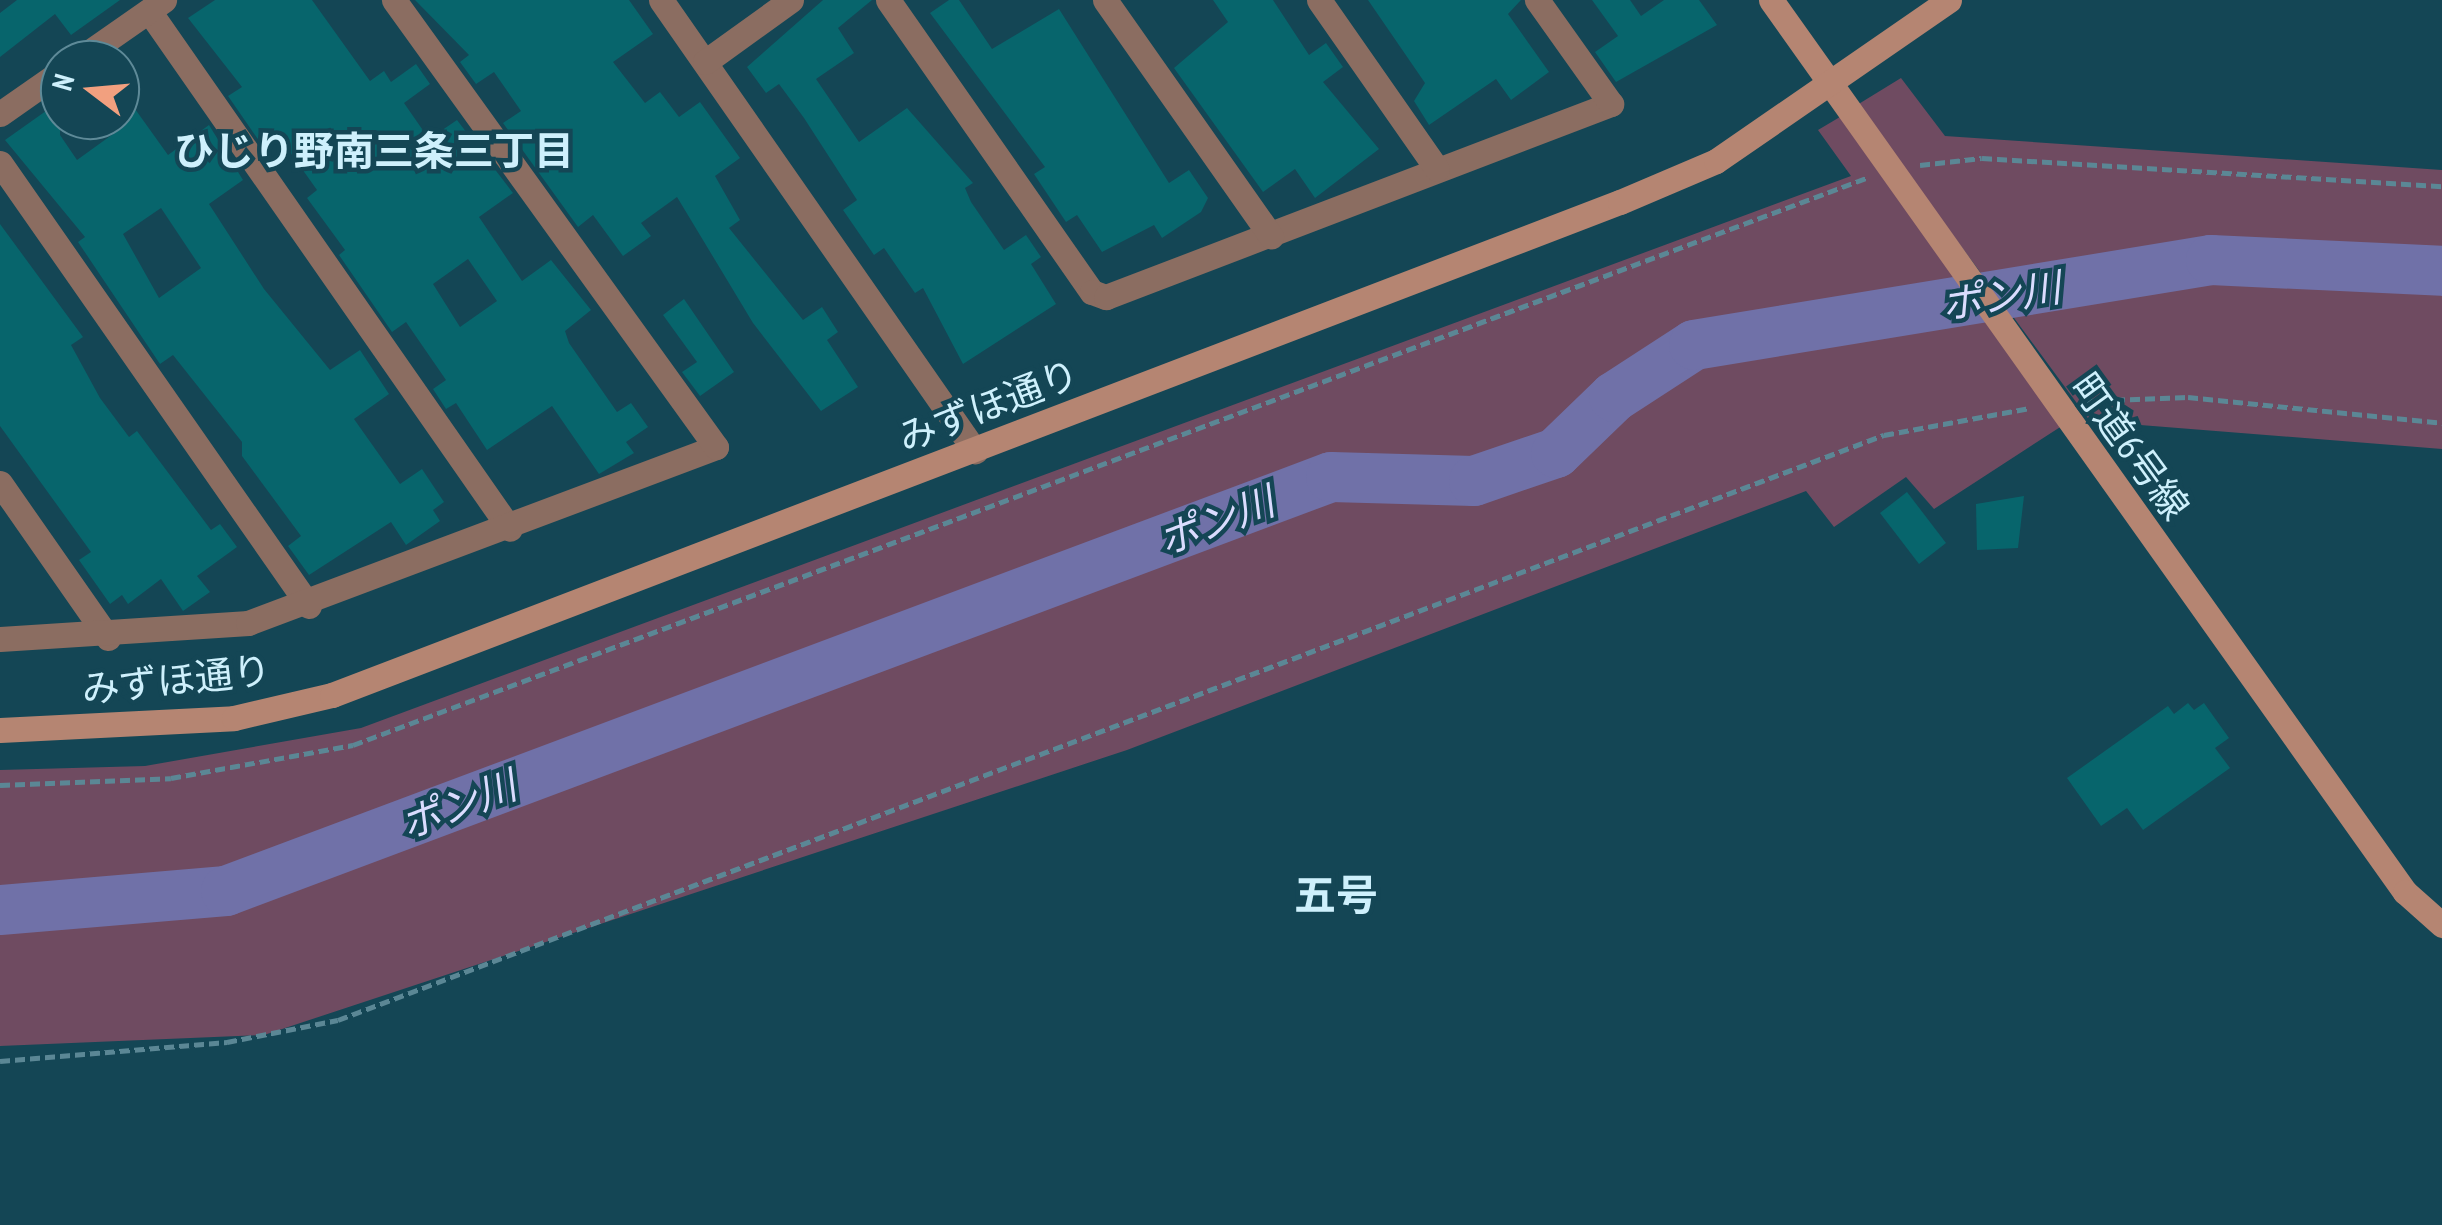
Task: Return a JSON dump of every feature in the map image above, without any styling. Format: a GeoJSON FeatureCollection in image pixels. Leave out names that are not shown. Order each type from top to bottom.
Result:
{"type":"FeatureCollection","features":[{"type":"Feature","properties":{"kind":"street"},"geometry":{"type":"LineString","coordinates":[[0,639],[108,638],[309,606],[716,446],[394,0]]}},
{"type":"Feature","properties":{"kind":"street"},"geometry":{"type":"LineString","coordinates":[[661,0],[974,451]]}},
{"type":"Feature","properties":{"kind":"street"},"geometry":{"type":"LineString","coordinates":[[705,62],[791,0]]}},
{"type":"Feature","properties":{"kind":"street"},"geometry":{"type":"LineString","coordinates":[[888,0],[1092,292],[1106,298],[1611,104],[1537,0]]}},
{"type":"Feature","properties":{"kind":"street"},"geometry":{"type":"LineString","coordinates":[[1104,0],[1271,236]]}},
{"type":"Feature","properties":{"kind":"street"},"geometry":{"type":"LineString","coordinates":[[1319,0],[1438,169]]}},
{"type":"Feature","properties":{"kind":"street","name":"町道6号線"},"geometry":{"type":"LineString","coordinates":[[1771,0],[2405,892],[2442,925]]}},
{"type":"Feature","properties":{"kind":"street","name":"みずほ通り"},"geometry":{"type":"LineString","coordinates":[[0,730],[234,718],[332,695],[1620,202],[1716,161],[1949,0]]}},
{"type":"Feature","properties":{"kind":"street"},"geometry":{"type":"LineString","coordinates":[[106,40],[156,5],[510,529]]}},
{"type":"Feature","properties":{"kind":"street"},"geometry":{"type":"LineString","coordinates":[[0,114],[40,86]]}},
{"type":"Feature","properties":{"kind":"street"},"geometry":{"type":"LineString","coordinates":[[0,163],[309,606]]}},
{"type":"Feature","properties":{"kind":"street"},"geometry":{"type":"LineString","coordinates":[[0,483],[108,638]]}},
{"type":"Feature","properties":{"kind":"path"},"geometry":{"type":"LineString","coordinates":[[0,786],[171,778],[353,745],[1896,177],[1982,158],[2442,186]]}},
{"type":"Feature","properties":{"kind":"path"},"geometry":{"type":"LineString","coordinates":[[0,1061],[227,1042],[338,1020],[1884,435],[2049,396],[2188,396],[2442,423]]}},
{"type":"Feature","properties":{"kind":"shaded area"},"geometry":{"type":"Polygon","coordinates":[[[1901,78],[1945,136],[2442,170],[2442,449],[2090,421],[1857,105],[1901,78]]]}},
{"type":"Feature","properties":{"kind":"shaded area"},"geometry":{"type":"Polygon","coordinates":[[[1850,111],[2068,422],[1934,509],[1906,477],[1834,527],[1806,491],[1127,750],[264,1035],[0,1046],[0,770],[145,766],[361,728],[1851,176],[1818,130],[1850,111]]]}},
{"type":"Feature","properties":{"kind":"building"},"geometry":{"type":"Polygon","coordinates":[[[17,0],[120,0],[71,35],[55,14],[0,57],[0,13],[17,0]]]}},
{"type":"Feature","properties":{"kind":"building"},"geometry":{"type":"Polygon","coordinates":[[[215,0],[312,0],[370,81],[384,71],[391,82],[416,64],[430,84],[404,103],[429,139],[457,120],[513,193],[479,217],[522,281],[551,260],[591,310],[565,331],[569,343],[617,412],[631,403],[648,427],[626,442],[634,453],[599,474],[552,406],[487,450],[456,403],[446,409],[433,389],[446,380],[406,322],[392,332],[339,255],[345,250],[307,198],[317,190],[280,138],[264,148],[228,96],[242,87],[188,18],[215,0]],[[468,259],[433,284],[460,327],[497,301],[468,259]]]}},
{"type":"Feature","properties":{"kind":"building"},"geometry":{"type":"Polygon","coordinates":[[[415,0],[629,0],[653,34],[613,62],[645,103],[660,92],[679,117],[700,102],[740,158],[715,176],[740,220],[729,228],[803,320],[822,307],[838,332],[827,340],[858,387],[821,411],[753,323],[677,197],[641,223],[651,236],[623,256],[593,215],[578,227],[503,123],[521,111],[494,72],[476,84],[460,62],[469,55],[415,0]]]}},
{"type":"Feature","properties":{"kind":"building"},"geometry":{"type":"Polygon","coordinates":[[[823,0],[872,0],[838,28],[854,53],[816,79],[859,142],[907,108],[973,183],[965,188],[971,202],[1004,250],[1026,235],[1041,257],[1031,264],[1056,304],[963,364],[923,288],[915,293],[884,248],[874,255],[843,210],[857,200],[804,118],[779,84],[766,93],[747,67],[823,0]]]}},
{"type":"Feature","properties":{"kind":"building"},"geometry":{"type":"Polygon","coordinates":[[[949,0],[959,0],[992,49],[1059,9],[1169,183],[1189,170],[1208,198],[1201,212],[1162,238],[1154,225],[1102,252],[1077,215],[1066,222],[1034,174],[1045,167],[930,13],[949,0]]]}},
{"type":"Feature","properties":{"kind":"building"},"geometry":{"type":"Polygon","coordinates":[[[1213,0],[1273,0],[1309,55],[1326,43],[1343,67],[1323,82],[1379,149],[1315,198],[1295,169],[1263,192],[1174,68],[1228,22],[1213,0]]]}},
{"type":"Feature","properties":{"kind":"building"},"geometry":{"type":"Polygon","coordinates":[[[1368,0],[1521,0],[1508,14],[1549,72],[1511,100],[1496,79],[1429,125],[1414,101],[1425,83],[1368,0]]]}},
{"type":"Feature","properties":{"kind":"building"},"geometry":{"type":"Polygon","coordinates":[[[1592,0],[1630,0],[1641,16],[1664,0],[1699,0],[1717,25],[1616,82],[1595,52],[1618,36],[1592,0]]]}},
{"type":"Feature","properties":{"kind":"building"},"geometry":{"type":"Polygon","coordinates":[[[40,115],[40,140],[63,140],[77,160],[105,140],[140,140],[140,116],[168,155],[209,125],[243,180],[209,204],[264,289],[330,370],[360,350],[389,394],[354,419],[400,484],[422,469],[444,502],[433,510],[440,521],[406,545],[391,522],[309,575],[288,546],[301,536],[242,456],[242,442],[173,355],[160,364],[78,242],[85,237],[5,140],[40,115]],[[161,208],[123,234],[159,298],[201,268],[161,208]]]}},
{"type":"Feature","properties":{"kind":"building"},"geometry":{"type":"Polygon","coordinates":[[[0,224],[83,337],[71,345],[100,398],[129,437],[137,431],[211,530],[220,524],[237,547],[197,576],[210,592],[183,611],[161,579],[128,604],[122,595],[110,604],[79,560],[91,552],[0,426],[0,224]]]}},
{"type":"Feature","properties":{"kind":"building"},"geometry":{"type":"Polygon","coordinates":[[[684,299],[734,372],[700,396],[682,372],[697,362],[663,315],[684,299]]]}},
{"type":"Feature","properties":{"kind":"building"},"geometry":{"type":"Polygon","coordinates":[[[1907,492],[1946,543],[1919,564],[1880,513],[1907,492]]]}},
{"type":"Feature","properties":{"kind":"building"},"geometry":{"type":"Polygon","coordinates":[[[2024,496],[2018,548],[1977,550],[1976,504],[2024,496]]]}},
{"type":"Feature","properties":{"kind":"building"},"geometry":{"type":"Polygon","coordinates":[[[2188,703],[2194,710],[2204,703],[2229,738],[2215,748],[2230,768],[2143,830],[2127,808],[2101,826],[2067,778],[2168,706],[2174,714],[2188,703]]]}},
{"type":"Feature","properties":{"kind":"waterway","name":"ポン川"},"geometry":{"type":"LineString","coordinates":[[0,910],[226,891],[1331,477],[1474,481],[1556,453],[1614,397],[1694,345],[2211,260],[2442,271]]}},
{"type":"Feature","properties":{"kind":"district","name":"ひじり野南三条三丁目"},"geometry":{"type":"Point","coordinates":[374,150]}},
{"type":"Feature","properties":{"kind":"district","name":"五号"},"geometry":{"type":"Point","coordinates":[1336,895]}}]}
